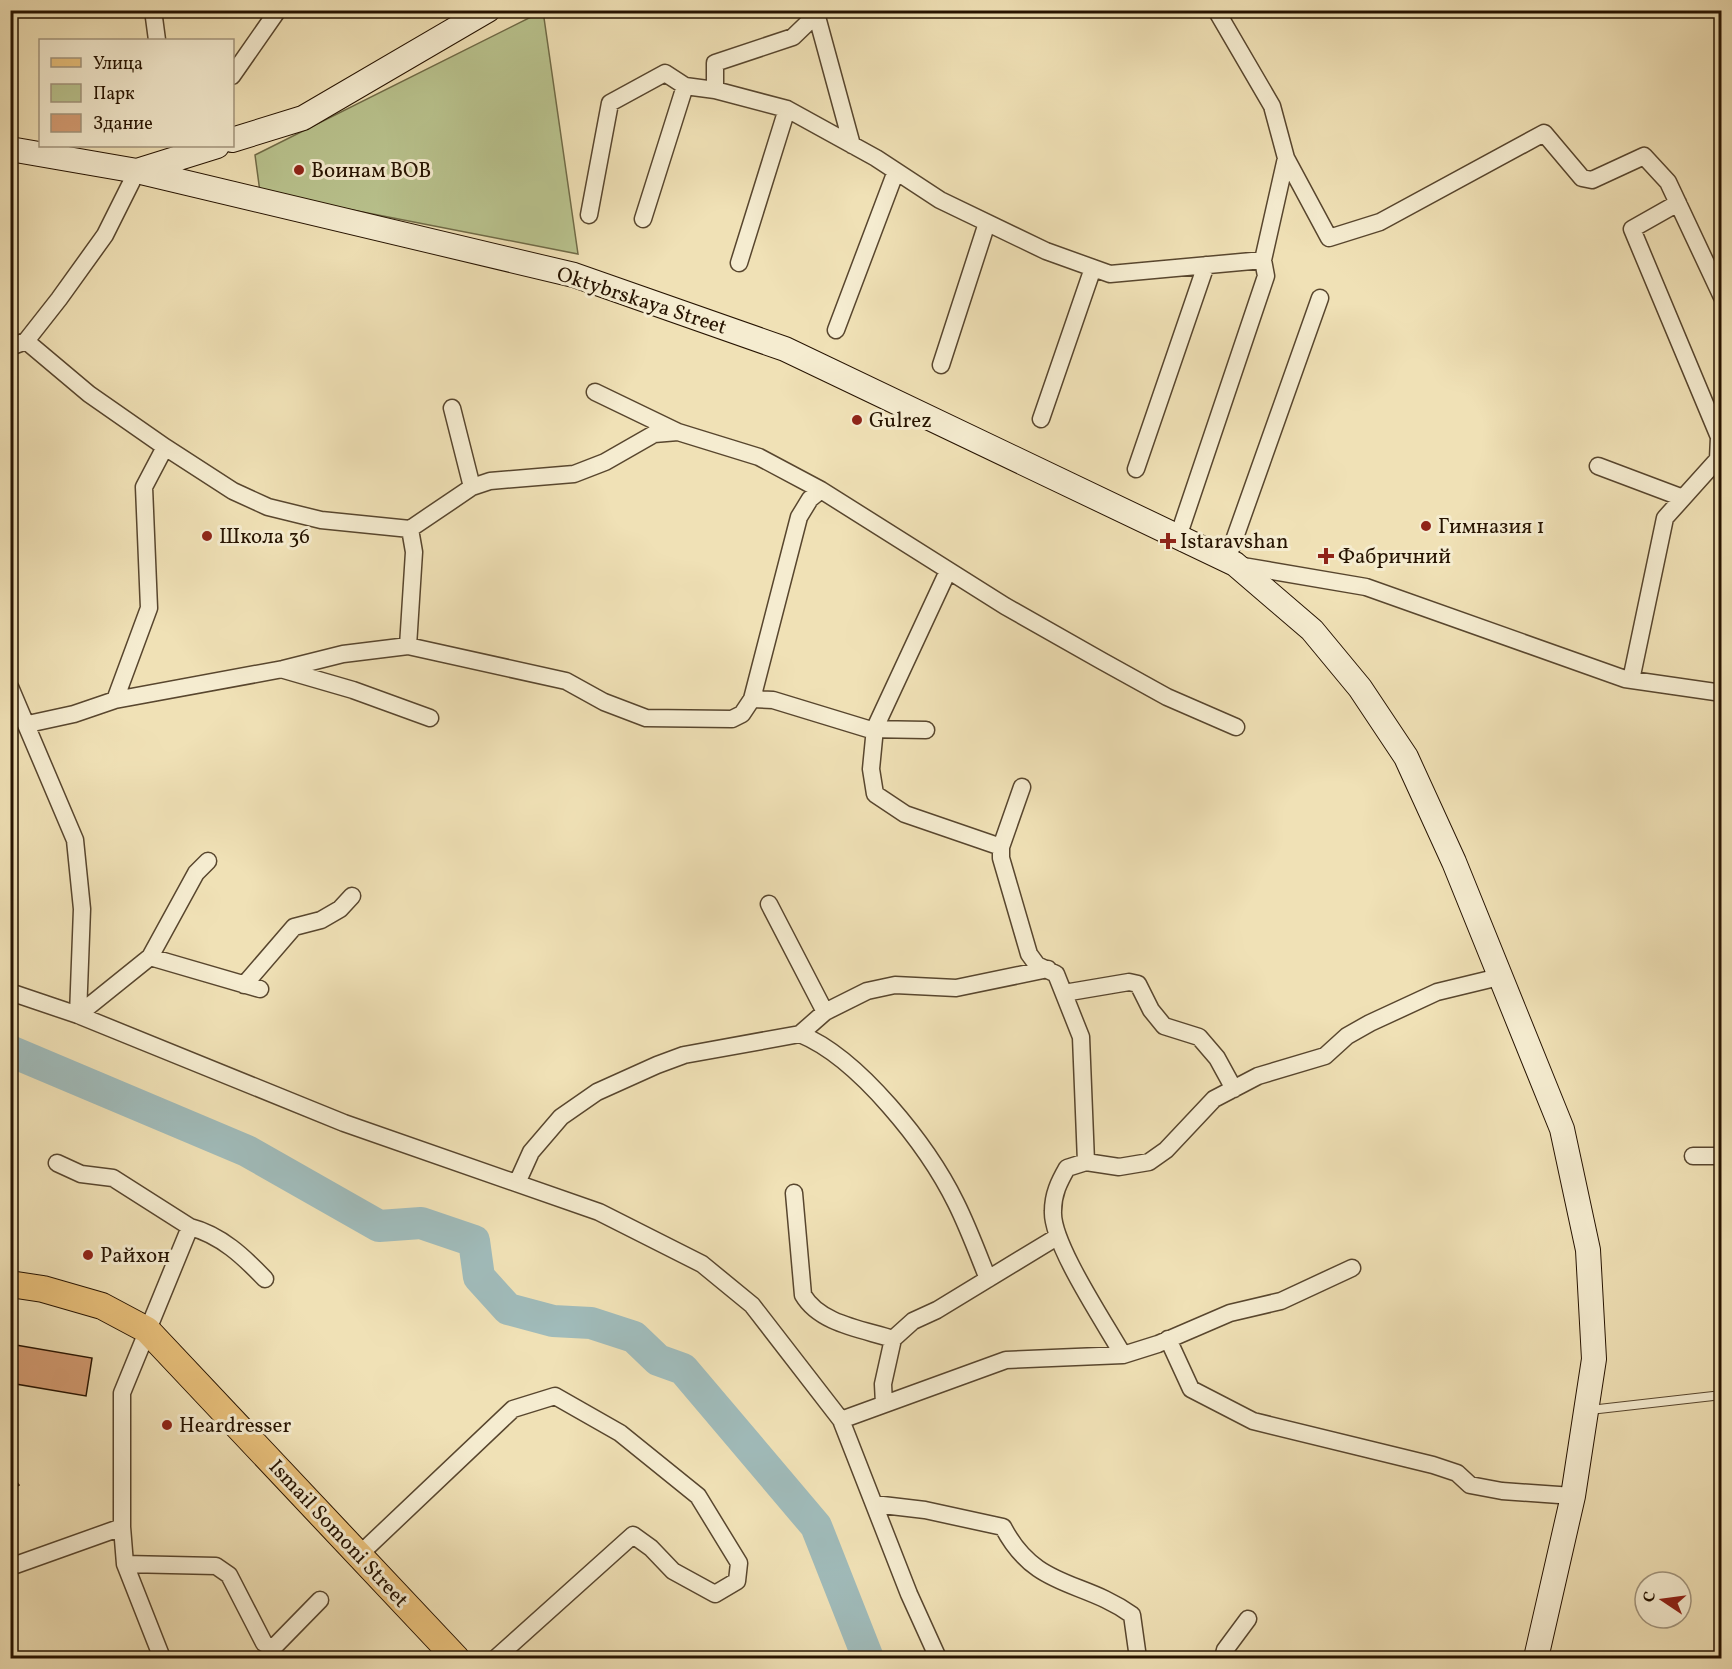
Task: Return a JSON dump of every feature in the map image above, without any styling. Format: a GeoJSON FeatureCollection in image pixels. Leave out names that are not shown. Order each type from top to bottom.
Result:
{"type":"FeatureCollection","features":[{"type":"Feature","properties":{"kind":"main road"},"geometry":{"type":"LineString","coordinates":[[234,139],[303,118],[488,10]]}},
{"type":"Feature","properties":{"kind":"main road"},"geometry":{"type":"LineString","coordinates":[[137,171],[178,150],[206,147]]}},
{"type":"Feature","properties":{"kind":"main road","name":"Oktybrskaya Street"},"geometry":{"type":"LineString","coordinates":[[10,149],[137,171],[573,275],[785,349],[1231,562],[1312,630],[1360,688],[1406,757],[1454,862],[1562,1129],[1588,1250],[1594,1359],[1573,1496],[1536,1659]]}},
{"type":"Feature","properties":{"kind":"main road","name":"Ismail Somoni Street"},"geometry":{"type":"LineString","coordinates":[[10,1284],[43,1289],[102,1306],[147,1330],[456,1659]]}},
{"type":"Feature","properties":{"kind":"street"},"geometry":{"type":"LineString","coordinates":[[153,10],[157,39]]}},
{"type":"Feature","properties":{"kind":"street"},"geometry":{"type":"LineString","coordinates":[[234,73],[278,10]]}},
{"type":"Feature","properties":{"kind":"street"},"geometry":{"type":"LineString","coordinates":[[1216,10],[1272,106],[1286,158],[1329,238],[1380,222],[1544,133],[1582,178],[1592,180],[1644,156],[1668,182],[1722,297]]}},
{"type":"Feature","properties":{"kind":"street"},"geometry":{"type":"LineString","coordinates":[[715,90],[715,63],[792,37],[819,12],[852,145]]}},
{"type":"Feature","properties":{"kind":"street"},"geometry":{"type":"LineString","coordinates":[[589,215],[610,103],[665,73],[685,86],[715,90],[787,109],[896,171],[940,200],[1046,251],[1110,274],[1263,260]]}},
{"type":"Feature","properties":{"kind":"street"},"geometry":{"type":"LineString","coordinates":[[643,219],[685,86]]}},
{"type":"Feature","properties":{"kind":"street"},"geometry":{"type":"LineString","coordinates":[[739,263],[787,109]]}},
{"type":"Feature","properties":{"kind":"street"},"geometry":{"type":"LineString","coordinates":[[1178,537],[1266,276],[1263,260],[1286,158]]}},
{"type":"Feature","properties":{"kind":"street"},"geometry":{"type":"LineString","coordinates":[[137,171],[105,235],[18,344],[165,447],[233,491],[268,507],[321,520],[410,529],[472,487],[490,481],[574,474],[605,462],[654,434],[678,432]]}},
{"type":"Feature","properties":{"kind":"street"},"geometry":{"type":"LineString","coordinates":[[836,330],[896,171]]}},
{"type":"Feature","properties":{"kind":"street"},"geometry":{"type":"LineString","coordinates":[[1631,680],[1665,518],[1718,459],[1719,437],[1632,229],[1678,203]]}},
{"type":"Feature","properties":{"kind":"street"},"geometry":{"type":"LineString","coordinates":[[941,365],[987,223]]}},
{"type":"Feature","properties":{"kind":"street"},"geometry":{"type":"LineString","coordinates":[[1136,469],[1206,265]]}},
{"type":"Feature","properties":{"kind":"street"},"geometry":{"type":"LineString","coordinates":[[1041,419],[1093,268]]}},
{"type":"Feature","properties":{"kind":"street"},"geometry":{"type":"LineString","coordinates":[[1320,298],[1231,562],[1366,587],[1631,680],[1722,693]]}},
{"type":"Feature","properties":{"kind":"street"},"geometry":{"type":"LineString","coordinates":[[595,392],[678,432],[759,457],[821,490],[1005,606],[1167,697],[1236,727]]}},
{"type":"Feature","properties":{"kind":"street"},"geometry":{"type":"LineString","coordinates":[[452,408],[472,487]]}},
{"type":"Feature","properties":{"kind":"street"},"geometry":{"type":"LineString","coordinates":[[115,700],[149,608],[144,487],[165,447]]}},
{"type":"Feature","properties":{"kind":"street"},"geometry":{"type":"LineString","coordinates":[[1598,466],[1683,498]]}},
{"type":"Feature","properties":{"kind":"street"},"geometry":{"type":"LineString","coordinates":[[28,724],[74,714],[115,700],[284,669],[343,654],[408,646],[566,681],[604,702],[646,718],[732,719],[742,714],[752,699],[799,517],[810,499],[821,490]]}},
{"type":"Feature","properties":{"kind":"street"},"geometry":{"type":"LineString","coordinates":[[408,646],[414,552],[410,529]]}},
{"type":"Feature","properties":{"kind":"street"},"geometry":{"type":"LineString","coordinates":[[948,571],[875,728],[871,769],[875,794],[905,814],[1001,847]]}},
{"type":"Feature","properties":{"kind":"street"},"geometry":{"type":"LineString","coordinates":[[284,669],[353,690],[430,718]]}},
{"type":"Feature","properties":{"kind":"street"},"geometry":{"type":"LineString","coordinates":[[10,687],[28,724],[75,840],[82,909],[78,1015]]}},
{"type":"Feature","properties":{"kind":"street"},"geometry":{"type":"LineString","coordinates":[[752,699],[772,700],[868,729],[926,730]]}},
{"type":"Feature","properties":{"kind":"street"},"geometry":{"type":"LineString","coordinates":[[1022,787],[1001,847],[1001,858],[1029,954],[1037,965],[1056,974],[1081,1037],[1086,1162]]}},
{"type":"Feature","properties":{"kind":"street"},"geometry":{"type":"LineString","coordinates":[[78,1015],[150,957],[196,873],[208,861]]}},
{"type":"Feature","properties":{"kind":"street"},"geometry":{"type":"LineString","coordinates":[[150,957],[252,987],[294,927],[321,920],[340,909],[351,896]]}},
{"type":"Feature","properties":{"kind":"street"},"geometry":{"type":"LineString","coordinates":[[769,904],[825,1012]]}},
{"type":"Feature","properties":{"kind":"street"},"geometry":{"type":"LineString","coordinates":[[517,1183],[531,1152],[561,1117],[597,1092],[684,1055],[800,1034],[825,1012],[867,992],[895,985],[956,988],[1048,969]]}},
{"type":"Feature","properties":{"kind":"street"},"geometry":{"type":"LineString","coordinates":[[1123,1355],[1057,1237],[1052,1213],[1056,1187],[1067,1168],[1086,1162],[1119,1167],[1149,1162],[1166,1150],[1214,1099],[1258,1076],[1325,1056],[1347,1036],[1437,992],[1499,977]]}},
{"type":"Feature","properties":{"kind":"street"},"geometry":{"type":"LineString","coordinates":[[1064,993],[1128,982],[1138,984],[1151,1010],[1164,1026],[1199,1037],[1217,1058],[1234,1089]]}},
{"type":"Feature","properties":{"kind":"street"},"geometry":{"type":"LineString","coordinates":[[10,992],[78,1015],[344,1123],[599,1212],[702,1264],[752,1305],[841,1420],[938,1659]]}},
{"type":"Feature","properties":{"kind":"street"},"geometry":{"type":"LineString","coordinates":[[800,1034],[832,1050],[861,1073],[892,1110],[956,1201],[988,1279]]}},
{"type":"Feature","properties":{"kind":"street"},"geometry":{"type":"LineString","coordinates":[[1693,1156],[1722,1156]]}},
{"type":"Feature","properties":{"kind":"street"},"geometry":{"type":"LineString","coordinates":[[57,1163],[81,1174],[113,1178],[190,1227],[207,1231],[243,1256],[265,1279]]}},
{"type":"Feature","properties":{"kind":"street"},"geometry":{"type":"LineString","coordinates":[[794,1193],[803,1294],[811,1307],[849,1325],[893,1339]]}},
{"type":"Feature","properties":{"kind":"street"},"geometry":{"type":"LineString","coordinates":[[162,1659],[126,1564],[122,1527],[122,1393],[190,1227]]}},
{"type":"Feature","properties":{"kind":"street"},"geometry":{"type":"LineString","coordinates":[[884,1404],[883,1384],[893,1339],[913,1321],[1057,1237]]}},
{"type":"Feature","properties":{"kind":"street"},"geometry":{"type":"LineString","coordinates":[[841,1420],[1006,1360],[1123,1355],[1230,1313],[1281,1301],[1352,1268]]}},
{"type":"Feature","properties":{"kind":"street"},"geometry":{"type":"LineString","coordinates":[[1168,1339],[1191,1389],[1253,1421],[1457,1473],[1470,1485],[1502,1491],[1573,1496]]}},
{"type":"Feature","properties":{"kind":"street"},"geometry":{"type":"LineString","coordinates":[[359,1555],[513,1409],[555,1396],[620,1433],[698,1496],[739,1563],[737,1581],[715,1594],[673,1571],[651,1548],[633,1535],[496,1659]]}},
{"type":"Feature","properties":{"kind":"street"},"geometry":{"type":"LineString","coordinates":[[874,1504],[925,1510],[1003,1527],[1012,1544],[1028,1563],[1132,1615],[1138,1659]]}},
{"type":"Feature","properties":{"kind":"street"},"geometry":{"type":"LineString","coordinates":[[10,1567],[122,1527]]}},
{"type":"Feature","properties":{"kind":"street"},"geometry":{"type":"LineString","coordinates":[[126,1564],[216,1566],[229,1575],[264,1643],[273,1648],[320,1600]]}},
{"type":"Feature","properties":{"kind":"street"},"geometry":{"type":"LineString","coordinates":[[1222,1659],[1225,1650],[1248,1619]]}},
{"type":"Feature","properties":{"kind":"lane"},"geometry":{"type":"LineString","coordinates":[[10,17],[13,18],[10,34]]}},
{"type":"Feature","properties":{"kind":"lane"},"geometry":{"type":"LineString","coordinates":[[1586,1411],[1722,1395]]}},
{"type":"Feature","properties":{"kind":"green space"},"geometry":{"type":"Polygon","coordinates":[[[543,11],[578,254],[260,192],[255,155],[543,11]]]}},
{"type":"Feature","properties":{"kind":"building"},"geometry":{"type":"Polygon","coordinates":[[[10,1344],[92,1358],[86,1396],[10,1383],[10,1344]]]}},
{"type":"Feature","properties":{"kind":"building"},"geometry":{"type":"Polygon","coordinates":[[[14,1478],[19,1485],[12,1490],[10,1479],[14,1478]]]}},
{"type":"Feature","properties":{"kind":"waterway"},"geometry":{"type":"LineString","coordinates":[[10,1051],[247,1151],[379,1226],[421,1223],[474,1241],[479,1277],[508,1309],[553,1321],[591,1323],[634,1337],[658,1360],[683,1369],[816,1526],[868,1658]]}},
{"type":"Feature","properties":{"kind":"place","name":"Воинам ВОВ"},"geometry":{"type":"Point","coordinates":[299,170]}},
{"type":"Feature","properties":{"kind":"place","name":"Gulrez"},"geometry":{"type":"Point","coordinates":[857,420]}},
{"type":"Feature","properties":{"kind":"place","name":"Гимназия 1"},"geometry":{"type":"Point","coordinates":[1426,526]}},
{"type":"Feature","properties":{"kind":"place","name":"Школа 36"},"geometry":{"type":"Point","coordinates":[207,536]}},
{"type":"Feature","properties":{"kind":"place","name":"Istaravshan"},"geometry":{"type":"Point","coordinates":[1168,541]}},
{"type":"Feature","properties":{"kind":"place","name":"Фабричний"},"geometry":{"type":"Point","coordinates":[1326,556]}},
{"type":"Feature","properties":{"kind":"place","name":"Райхон"},"geometry":{"type":"Point","coordinates":[88,1255]}},
{"type":"Feature","properties":{"kind":"place","name":"Heardresser"},"geometry":{"type":"Point","coordinates":[167,1425]}}]}
